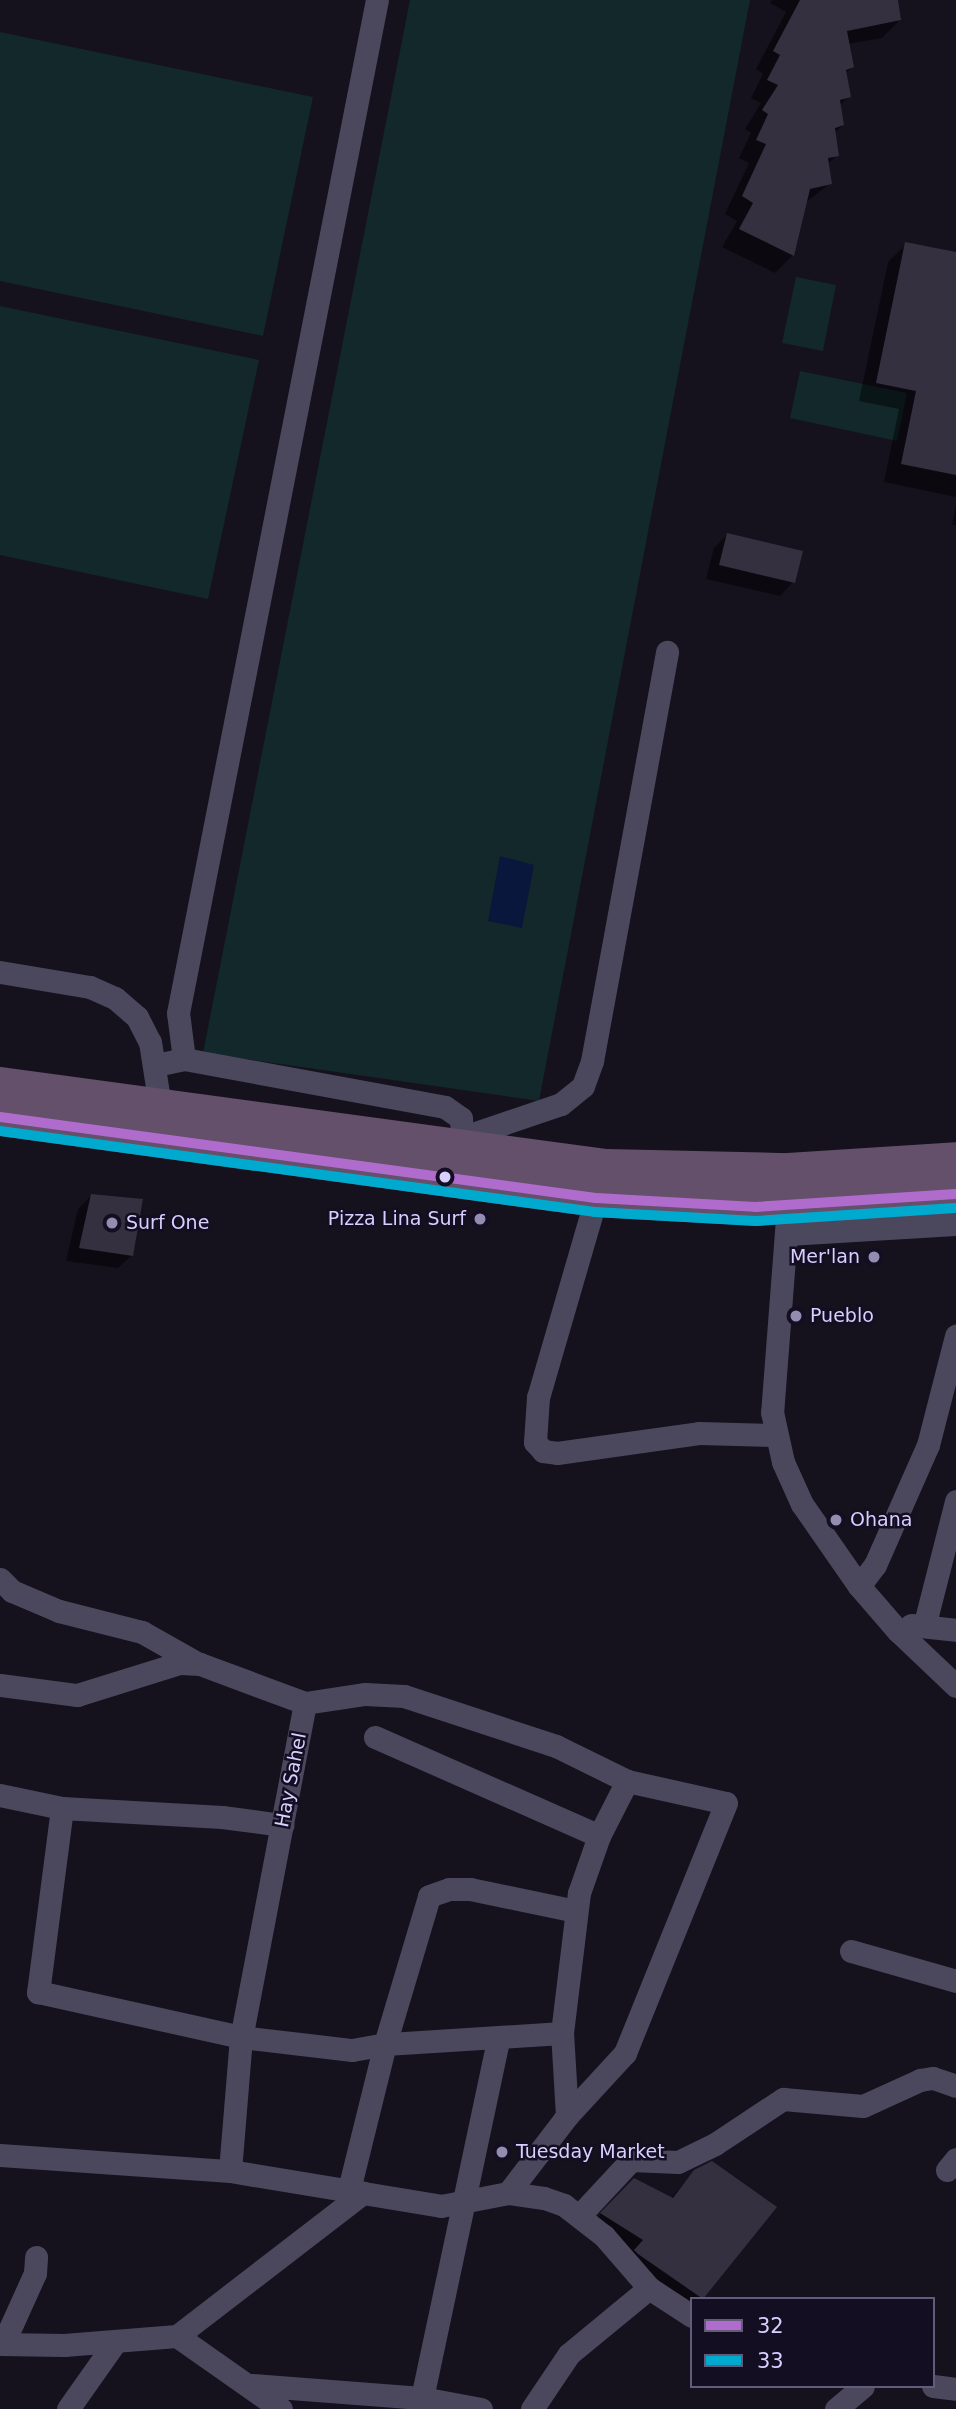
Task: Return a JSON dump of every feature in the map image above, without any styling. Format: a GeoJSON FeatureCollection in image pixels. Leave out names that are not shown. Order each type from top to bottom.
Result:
{"type":"FeatureCollection","features":[{"type":"Feature","properties":{"kind":"highway"},"geometry":{"type":"LineString","coordinates":[[0,1085],[160,1106],[462,1155],[596,1198],[788,1203],[956,1194]]}},
{"type":"Feature","properties":{"kind":"highway"},"geometry":{"type":"LineString","coordinates":[[0,1117],[605,1167],[788,1203],[956,1160]]}},
{"type":"Feature","properties":{"kind":"street"},"geometry":{"type":"LineString","coordinates":[[184,1059],[178,1013],[377,0]]}},
{"type":"Feature","properties":{"kind":"street"},"geometry":{"type":"LineString","coordinates":[[156,1065],[184,1059],[445,1107],[461,1118],[462,1155],[561,1104],[583,1086],[594,1047],[667,652]]}},
{"type":"Feature","properties":{"kind":"street"},"geometry":{"type":"LineString","coordinates":[[0,972],[63,981],[115,998],[137,1017],[156,1065],[160,1106]]}},
{"type":"Feature","properties":{"kind":"street"},"geometry":{"type":"LineString","coordinates":[[596,1198],[538,1397],[535,1442],[543,1451],[557,1453],[699,1433],[775,1435]]}},
{"type":"Feature","properties":{"kind":"street"},"geometry":{"type":"LineString","coordinates":[[956,1224],[788,1203],[774,1365],[775,1435],[802,1504],[859,1586],[898,1631],[956,1686]]}},
{"type":"Feature","properties":{"kind":"street"},"geometry":{"type":"LineString","coordinates":[[859,1586],[874,1565],[949,1404],[956,1336]]}},
{"type":"Feature","properties":{"kind":"street"},"geometry":{"type":"LineString","coordinates":[[925,1623],[956,1502]]}},
{"type":"Feature","properties":{"kind":"street"},"geometry":{"type":"LineString","coordinates":[[0,1579],[12,1591],[59,1611],[142,1632],[247,1686],[305,1703],[365,1694],[404,1696],[556,1746],[627,1781],[726,1803],[625,2053],[567,2116],[508,2193]]}},
{"type":"Feature","properties":{"kind":"street"},"geometry":{"type":"LineString","coordinates":[[898,1631],[925,1623],[956,1630]]}},
{"type":"Feature","properties":{"kind":"street"},"geometry":{"type":"LineString","coordinates":[[0,1685],[77,1695],[169,1665],[200,1664]]}},
{"type":"Feature","properties":{"kind":"street","name":"Hay Sahel"},"geometry":{"type":"LineString","coordinates":[[230,2171],[241,2037],[305,1703]]}},
{"type":"Feature","properties":{"kind":"street"},"geometry":{"type":"LineString","coordinates":[[375,1737],[598,1836]]}},
{"type":"Feature","properties":{"kind":"street"},"geometry":{"type":"LineString","coordinates":[[567,2116],[562,2033],[576,1911],[598,1836],[627,1781]]}},
{"type":"Feature","properties":{"kind":"street"},"geometry":{"type":"LineString","coordinates":[[0,1795],[62,1808],[222,1817],[282,1825]]}},
{"type":"Feature","properties":{"kind":"street"},"geometry":{"type":"LineString","coordinates":[[62,1808],[38,1992],[241,2037],[352,2050],[385,2045],[498,2040],[562,2033]]}},
{"type":"Feature","properties":{"kind":"street"},"geometry":{"type":"LineString","coordinates":[[36,2257],[35,2273],[1,2344],[116,2341],[177,2336],[356,2191],[385,2045],[429,1896],[449,1889],[470,1889],[576,1911]]}},
{"type":"Feature","properties":{"kind":"street"},"geometry":{"type":"LineString","coordinates":[[850,1951],[956,1981]]}},
{"type":"Feature","properties":{"kind":"street"},"geometry":{"type":"LineString","coordinates":[[422,2398],[442,2317],[461,2206],[498,2040]]}},
{"type":"Feature","properties":{"kind":"street"},"geometry":{"type":"LineString","coordinates":[[579,2216],[631,2160],[678,2162],[715,2144],[783,2099],[863,2106],[920,2080],[933,2078],[956,2086]]}},
{"type":"Feature","properties":{"kind":"street"},"geometry":{"type":"LineString","coordinates":[[0,2155],[230,2171],[356,2191],[406,2203],[461,2206],[508,2193],[564,2204],[604,2236],[649,2288],[690,2315]]}},
{"type":"Feature","properties":{"kind":"street"},"geometry":{"type":"LineString","coordinates":[[532,2409],[569,2354],[649,2288]]}},
{"type":"Feature","properties":{"kind":"street"},"geometry":{"type":"LineString","coordinates":[[177,2336],[252,2385],[281,2409]]}},
{"type":"Feature","properties":{"kind":"street"},"geometry":{"type":"LineString","coordinates":[[68,2409],[116,2341]]}},
{"type":"Feature","properties":{"kind":"street"},"geometry":{"type":"LineString","coordinates":[[252,2385],[422,2398],[481,2409]]}},
{"type":"Feature","properties":{"kind":"street"},"geometry":{"type":"LineString","coordinates":[[935,2386],[956,2389]]}},
{"type":"Feature","properties":{"kind":"street"},"geometry":{"type":"LineString","coordinates":[[836,2409],[861,2388]]}},
{"type":"Feature","properties":{"kind":"green space"},"geometry":{"type":"Polygon","coordinates":[[[410,0],[750,0],[539,1101],[203,1053],[410,0]]]}},
{"type":"Feature","properties":{"kind":"green space"},"geometry":{"type":"Polygon","coordinates":[[[0,32],[313,97],[263,336],[0,281],[0,32]]]}},
{"type":"Feature","properties":{"kind":"green space"},"geometry":{"type":"Polygon","coordinates":[[[796,277],[836,285],[823,351],[782,343],[796,277]]]}},
{"type":"Feature","properties":{"kind":"green space"},"geometry":{"type":"Polygon","coordinates":[[[0,306],[259,360],[208,599],[0,555],[0,306]]]}},
{"type":"Feature","properties":{"kind":"green space"},"geometry":{"type":"Polygon","coordinates":[[[800,371],[907,393],[897,441],[790,418],[800,371]]]}},
{"type":"Feature","properties":{"kind":"water"},"geometry":{"type":"Polygon","coordinates":[[[500,856],[534,865],[522,928],[488,921],[500,856]]]}},
{"type":"Feature","properties":{"kind":"building"},"geometry":{"type":"Polygon","coordinates":[[[800,0],[898,0],[901,20],[847,31],[854,67],[846,70],[851,97],[840,100],[844,125],[835,128],[839,156],[828,158],[832,184],[810,189],[794,256],[739,229],[753,203],[742,196],[766,144],[756,140],[768,114],[762,110],[778,85],[767,80],[780,55],[773,51],[800,0]]]}},
{"type":"Feature","properties":{"kind":"building"},"geometry":{"type":"Polygon","coordinates":[[[905,242],[956,252],[956,475],[901,464],[916,391],[876,383],[905,242]]]}},
{"type":"Feature","properties":{"kind":"building"},"geometry":{"type":"Polygon","coordinates":[[[727,533],[803,551],[795,583],[719,565],[727,533]]]}},
{"type":"Feature","properties":{"kind":"building","name":"Surf One"},"geometry":{"type":"Polygon","coordinates":[[[91,1194],[143,1199],[133,1256],[79,1248],[91,1194]]]}},
{"type":"Feature","properties":{"kind":"building"},"geometry":{"type":"Polygon","coordinates":[[[712,2161],[777,2207],[705,2297],[700,2297],[638,2254],[634,2250],[643,2240],[600,2213],[634,2178],[673,2198],[694,2170],[712,2161]]]}},
{"type":"Feature","properties":{"kind":"transit line","name":"32"},"geometry":{"type":"LineString","coordinates":[[0,1117],[596,1198],[755,1207],[956,1194]]}},
{"type":"Feature","properties":{"kind":"transit line","name":"33"},"geometry":{"type":"LineString","coordinates":[[0,1131],[595,1212],[756,1221],[956,1208]]}},
{"type":"Feature","properties":{"kind":"place","name":"Pizza Lina Surf"},"geometry":{"type":"Point","coordinates":[480,1219]}},
{"type":"Feature","properties":{"kind":"place","name":"Surf One"},"geometry":{"type":"Point","coordinates":[112,1223]}},
{"type":"Feature","properties":{"kind":"place","name":"Mer'lan"},"geometry":{"type":"Point","coordinates":[874,1257]}},
{"type":"Feature","properties":{"kind":"place","name":"Pueblo"},"geometry":{"type":"Point","coordinates":[796,1316]}},
{"type":"Feature","properties":{"kind":"place","name":"Ohana"},"geometry":{"type":"Point","coordinates":[836,1520]}},
{"type":"Feature","properties":{"kind":"place","name":"Tuesday Market"},"geometry":{"type":"Point","coordinates":[502,2152]}}]}
